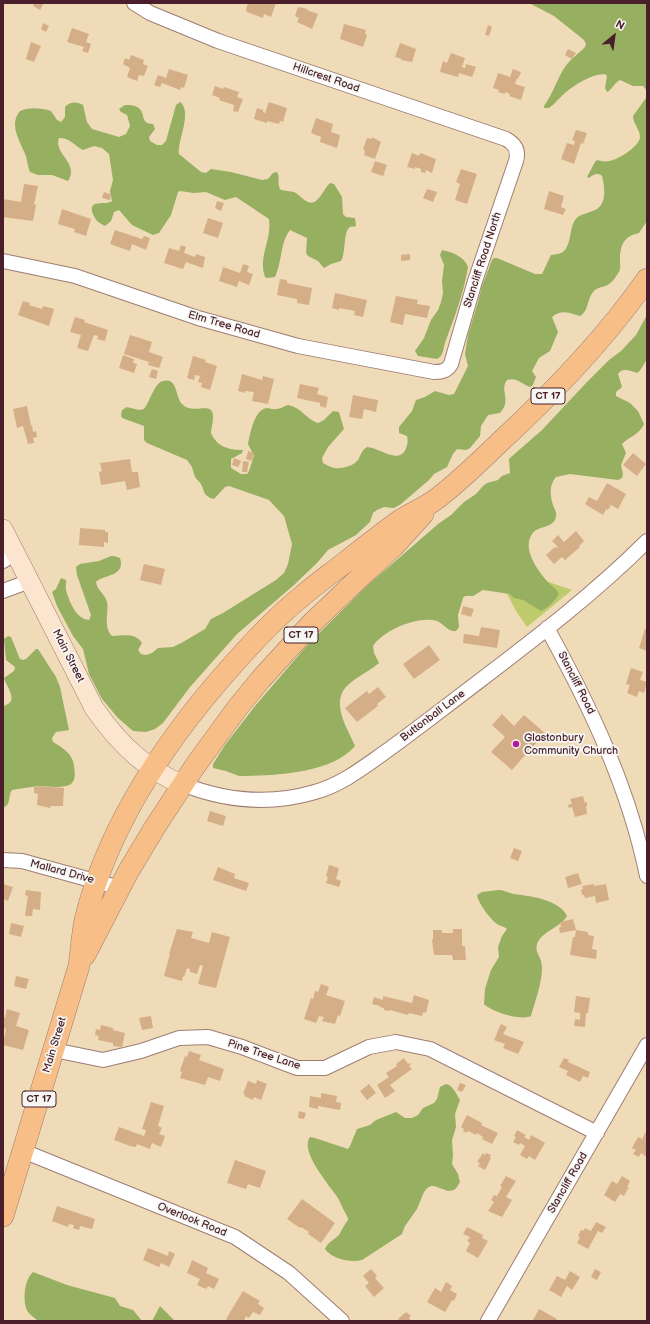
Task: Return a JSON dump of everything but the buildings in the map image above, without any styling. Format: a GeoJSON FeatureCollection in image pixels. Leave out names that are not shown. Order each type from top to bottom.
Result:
{"type":"FeatureCollection","features":[{"type":"Feature","properties":{"kind":"main road","name":"CT 17"},"geometry":{"type":"LineString","coordinates":[[182,784],[238,707],[290,647],[333,602],[394,546],[434,500],[493,449],[557,387],[605,333],[647,278]]}},
{"type":"Feature","properties":{"kind":"main road","name":"CT 17"},"geometry":{"type":"LineString","coordinates":[[154,768],[191,716],[217,683],[254,641],[275,620],[302,596],[382,533],[434,500]]}},
{"type":"Feature","properties":{"kind":"main road","name":"Main Street"},"geometry":{"type":"LineString","coordinates":[[3,529],[9,557],[30,581],[94,708],[125,746],[154,768],[182,784],[140,852],[79,966]]}},
{"type":"Feature","properties":{"kind":"main road","name":"Main Street"},"geometry":{"type":"LineString","coordinates":[[3,1216],[79,966],[84,924],[98,881],[122,824],[154,768]]}},
{"type":"Feature","properties":{"kind":"street","name":"Hillcrest Road"},"geometry":{"type":"LineString","coordinates":[[134,3],[150,13],[218,41],[506,139],[515,145],[517,150]]}},
{"type":"Feature","properties":{"kind":"street","name":"Stancliff Road North"},"geometry":{"type":"LineString","coordinates":[[448,370],[455,355],[475,281],[518,156],[517,150]]}},
{"type":"Feature","properties":{"kind":"street","name":"Elm Tree Road"},"geometry":{"type":"LineString","coordinates":[[3,261],[76,276],[198,318],[298,346],[434,372],[448,370]]}},
{"type":"Feature","properties":{"kind":"street","name":"Buttonball Lane"},"geometry":{"type":"LineString","coordinates":[[182,784],[204,792],[226,797],[276,800],[317,792],[338,783],[356,773],[397,743],[547,628],[591,592],[647,541]]}},
{"type":"Feature","properties":{"kind":"street"},"geometry":{"type":"LineString","coordinates":[[3,591],[23,585],[30,581]]}},
{"type":"Feature","properties":{"kind":"street","name":"Stancliff Road"},"geometry":{"type":"LineString","coordinates":[[547,628],[579,686],[606,746],[631,814],[647,876]]}},
{"type":"Feature","properties":{"kind":"street","name":"Mallard Drive"},"geometry":{"type":"LineString","coordinates":[[3,860],[22,861],[120,888]]}},
{"type":"Feature","properties":{"kind":"street","name":"Pine Tree Lane"},"geometry":{"type":"LineString","coordinates":[[54,1050],[103,1060],[141,1051],[179,1038],[208,1037],[297,1068],[325,1068],[369,1047],[396,1042],[430,1049],[597,1133]]}},
{"type":"Feature","properties":{"kind":"street","name":"Stancliff Road"},"geometry":{"type":"LineString","coordinates":[[488,1321],[647,1045]]}},
{"type":"Feature","properties":{"kind":"street","name":"Overlook Road"},"geometry":{"type":"LineString","coordinates":[[23,1151],[235,1237],[289,1273],[342,1321]]}},
{"type":"Feature","properties":{"kind":"green space"},"geometry":{"type":"Polygon","coordinates":[[[529,3],[647,3],[647,91],[643,86],[633,86],[620,80],[607,92],[605,88],[607,76],[605,74],[600,74],[579,83],[565,93],[549,108],[544,108],[565,67],[585,47],[586,44],[584,40],[554,16],[529,3]]]}},
{"type":"Feature","properties":{"kind":"green space"},"geometry":{"type":"Polygon","coordinates":[[[647,91],[647,221],[639,233],[626,239],[621,250],[619,272],[610,283],[592,293],[585,311],[580,316],[562,312],[552,317],[558,332],[550,351],[539,358],[532,371],[536,377],[533,385],[530,387],[513,379],[507,380],[504,386],[504,407],[500,413],[488,415],[481,426],[480,436],[470,448],[466,450],[457,449],[447,467],[434,474],[401,504],[394,508],[384,507],[377,510],[373,513],[370,522],[356,535],[328,550],[294,585],[237,634],[190,687],[163,723],[155,729],[146,732],[133,731],[118,718],[102,699],[89,674],[83,649],[73,636],[57,606],[52,592],[56,589],[61,578],[66,580],[66,590],[74,609],[84,619],[89,620],[91,615],[77,575],[76,567],[80,564],[99,561],[111,556],[120,558],[120,569],[117,572],[96,582],[107,602],[107,624],[109,632],[112,636],[128,635],[136,637],[142,643],[138,650],[141,654],[146,655],[152,653],[158,648],[173,647],[183,642],[205,629],[211,619],[276,580],[284,573],[288,564],[292,544],[284,516],[269,500],[229,486],[225,487],[214,499],[210,498],[205,494],[187,460],[147,443],[144,440],[144,426],[122,418],[122,410],[127,407],[139,410],[144,409],[160,382],[171,382],[176,388],[182,404],[192,409],[210,409],[213,420],[211,433],[220,445],[228,448],[243,450],[242,453],[231,459],[231,468],[241,474],[247,474],[254,456],[248,444],[251,429],[256,417],[263,409],[278,409],[288,405],[297,408],[310,419],[318,423],[324,420],[333,411],[339,412],[344,429],[328,447],[322,458],[323,463],[331,467],[340,468],[354,464],[367,447],[394,456],[403,453],[408,442],[407,436],[399,433],[399,427],[412,411],[416,400],[435,391],[449,395],[454,394],[468,366],[465,354],[468,335],[482,286],[492,260],[497,258],[535,274],[542,274],[551,255],[559,254],[566,249],[575,220],[582,215],[599,208],[602,204],[604,185],[602,176],[597,174],[589,178],[587,177],[595,162],[597,160],[608,161],[618,158],[633,148],[639,141],[640,134],[634,122],[633,116],[646,98],[647,91]]]}},
{"type":"Feature","properties":{"kind":"green space"},"geometry":{"type":"Polygon","coordinates":[[[180,102],[184,107],[185,119],[179,154],[201,172],[206,173],[211,169],[231,172],[262,180],[268,179],[273,173],[277,172],[281,190],[297,193],[304,200],[310,203],[318,199],[330,183],[334,184],[342,197],[343,214],[346,217],[355,218],[356,226],[350,227],[346,233],[344,253],[341,261],[324,268],[318,261],[308,256],[306,253],[307,238],[290,230],[284,241],[279,266],[275,277],[265,277],[263,262],[269,234],[269,219],[236,197],[225,200],[206,192],[178,192],[171,215],[159,233],[153,235],[132,225],[119,210],[114,212],[111,221],[105,226],[96,220],[92,209],[95,204],[112,201],[110,191],[113,180],[109,154],[102,148],[94,146],[83,150],[69,140],[59,138],[58,144],[71,169],[71,175],[68,181],[52,175],[38,175],[30,172],[26,156],[15,128],[15,122],[20,111],[32,108],[51,111],[57,120],[61,122],[65,117],[65,107],[72,103],[76,103],[83,105],[87,122],[92,129],[119,137],[126,134],[130,126],[127,115],[119,109],[125,105],[131,105],[140,109],[146,122],[153,124],[155,129],[149,137],[150,141],[157,145],[162,145],[166,141],[176,105],[180,102]]]}},
{"type":"Feature","properties":{"kind":"green space"},"geometry":{"type":"Polygon","coordinates":[[[442,250],[461,258],[468,267],[456,313],[442,354],[437,359],[418,356],[415,351],[424,338],[431,320],[438,310],[441,302],[443,293],[442,281],[444,265],[440,255],[442,250]]]}},
{"type":"Feature","properties":{"kind":"green space"},"geometry":{"type":"Polygon","coordinates":[[[647,315],[647,360],[637,373],[624,370],[618,374],[622,387],[616,392],[616,396],[630,403],[638,411],[644,424],[637,433],[622,444],[626,453],[621,465],[623,474],[622,478],[618,480],[570,474],[556,477],[552,483],[551,498],[556,517],[549,525],[535,531],[529,540],[530,552],[535,565],[559,594],[554,601],[541,611],[523,600],[514,598],[510,594],[483,590],[473,596],[465,596],[463,598],[458,615],[459,627],[456,631],[448,629],[437,621],[421,620],[402,625],[385,634],[373,646],[374,653],[379,663],[349,684],[343,691],[340,698],[340,706],[344,723],[355,746],[345,755],[333,762],[304,771],[259,776],[239,776],[213,768],[213,764],[225,745],[255,706],[310,642],[369,584],[438,524],[451,515],[464,502],[476,494],[487,483],[498,480],[502,476],[510,473],[509,459],[542,430],[609,360],[621,351],[636,335],[647,315]]]}},
{"type":"Feature","properties":{"kind":"green space"},"geometry":{"type":"Polygon","coordinates":[[[525,574],[572,590],[527,627],[516,611],[501,582],[525,574]]]}},
{"type":"Feature","properties":{"kind":"green space"},"geometry":{"type":"Polygon","coordinates":[[[8,636],[11,637],[20,659],[26,659],[36,649],[38,649],[56,677],[60,687],[69,730],[56,732],[52,738],[53,742],[64,749],[72,758],[75,773],[73,782],[68,786],[40,786],[12,790],[8,803],[5,807],[3,806],[3,706],[8,704],[12,698],[4,678],[14,671],[15,667],[6,660],[4,639],[8,636]]]}},
{"type":"Feature","properties":{"kind":"green space"},"geometry":{"type":"Polygon","coordinates":[[[499,890],[544,900],[558,906],[567,916],[560,924],[543,936],[537,944],[542,974],[531,1016],[513,1017],[499,1013],[484,1004],[485,989],[491,970],[499,957],[498,947],[502,936],[507,929],[500,926],[489,916],[480,903],[477,895],[482,892],[499,890]]]}},
{"type":"Feature","properties":{"kind":"green space"},"geometry":{"type":"Polygon","coordinates":[[[446,1084],[452,1088],[460,1100],[455,1114],[456,1127],[452,1140],[452,1164],[458,1174],[460,1182],[457,1187],[454,1190],[448,1191],[434,1186],[427,1188],[417,1209],[405,1226],[402,1234],[362,1260],[347,1260],[337,1258],[332,1255],[325,1249],[329,1243],[339,1235],[348,1218],[338,1198],[312,1159],[308,1143],[310,1137],[348,1149],[357,1129],[370,1125],[376,1120],[396,1112],[405,1118],[412,1118],[418,1115],[423,1108],[434,1103],[437,1099],[440,1087],[446,1084]]]}},
{"type":"Feature","properties":{"kind":"green space"},"geometry":{"type":"Polygon","coordinates":[[[33,1272],[67,1285],[115,1298],[120,1306],[133,1310],[142,1321],[38,1321],[28,1312],[25,1303],[26,1286],[33,1272]]]}},
{"type":"Feature","properties":{"kind":"green space"},"geometry":{"type":"Polygon","coordinates":[[[160,1306],[175,1321],[152,1321],[160,1306]]]}},
{"type":"Feature","properties":{"kind":"place","name":"Glastonbury Community Church"},"geometry":{"type":"Point","coordinates":[516,744]}}]}
